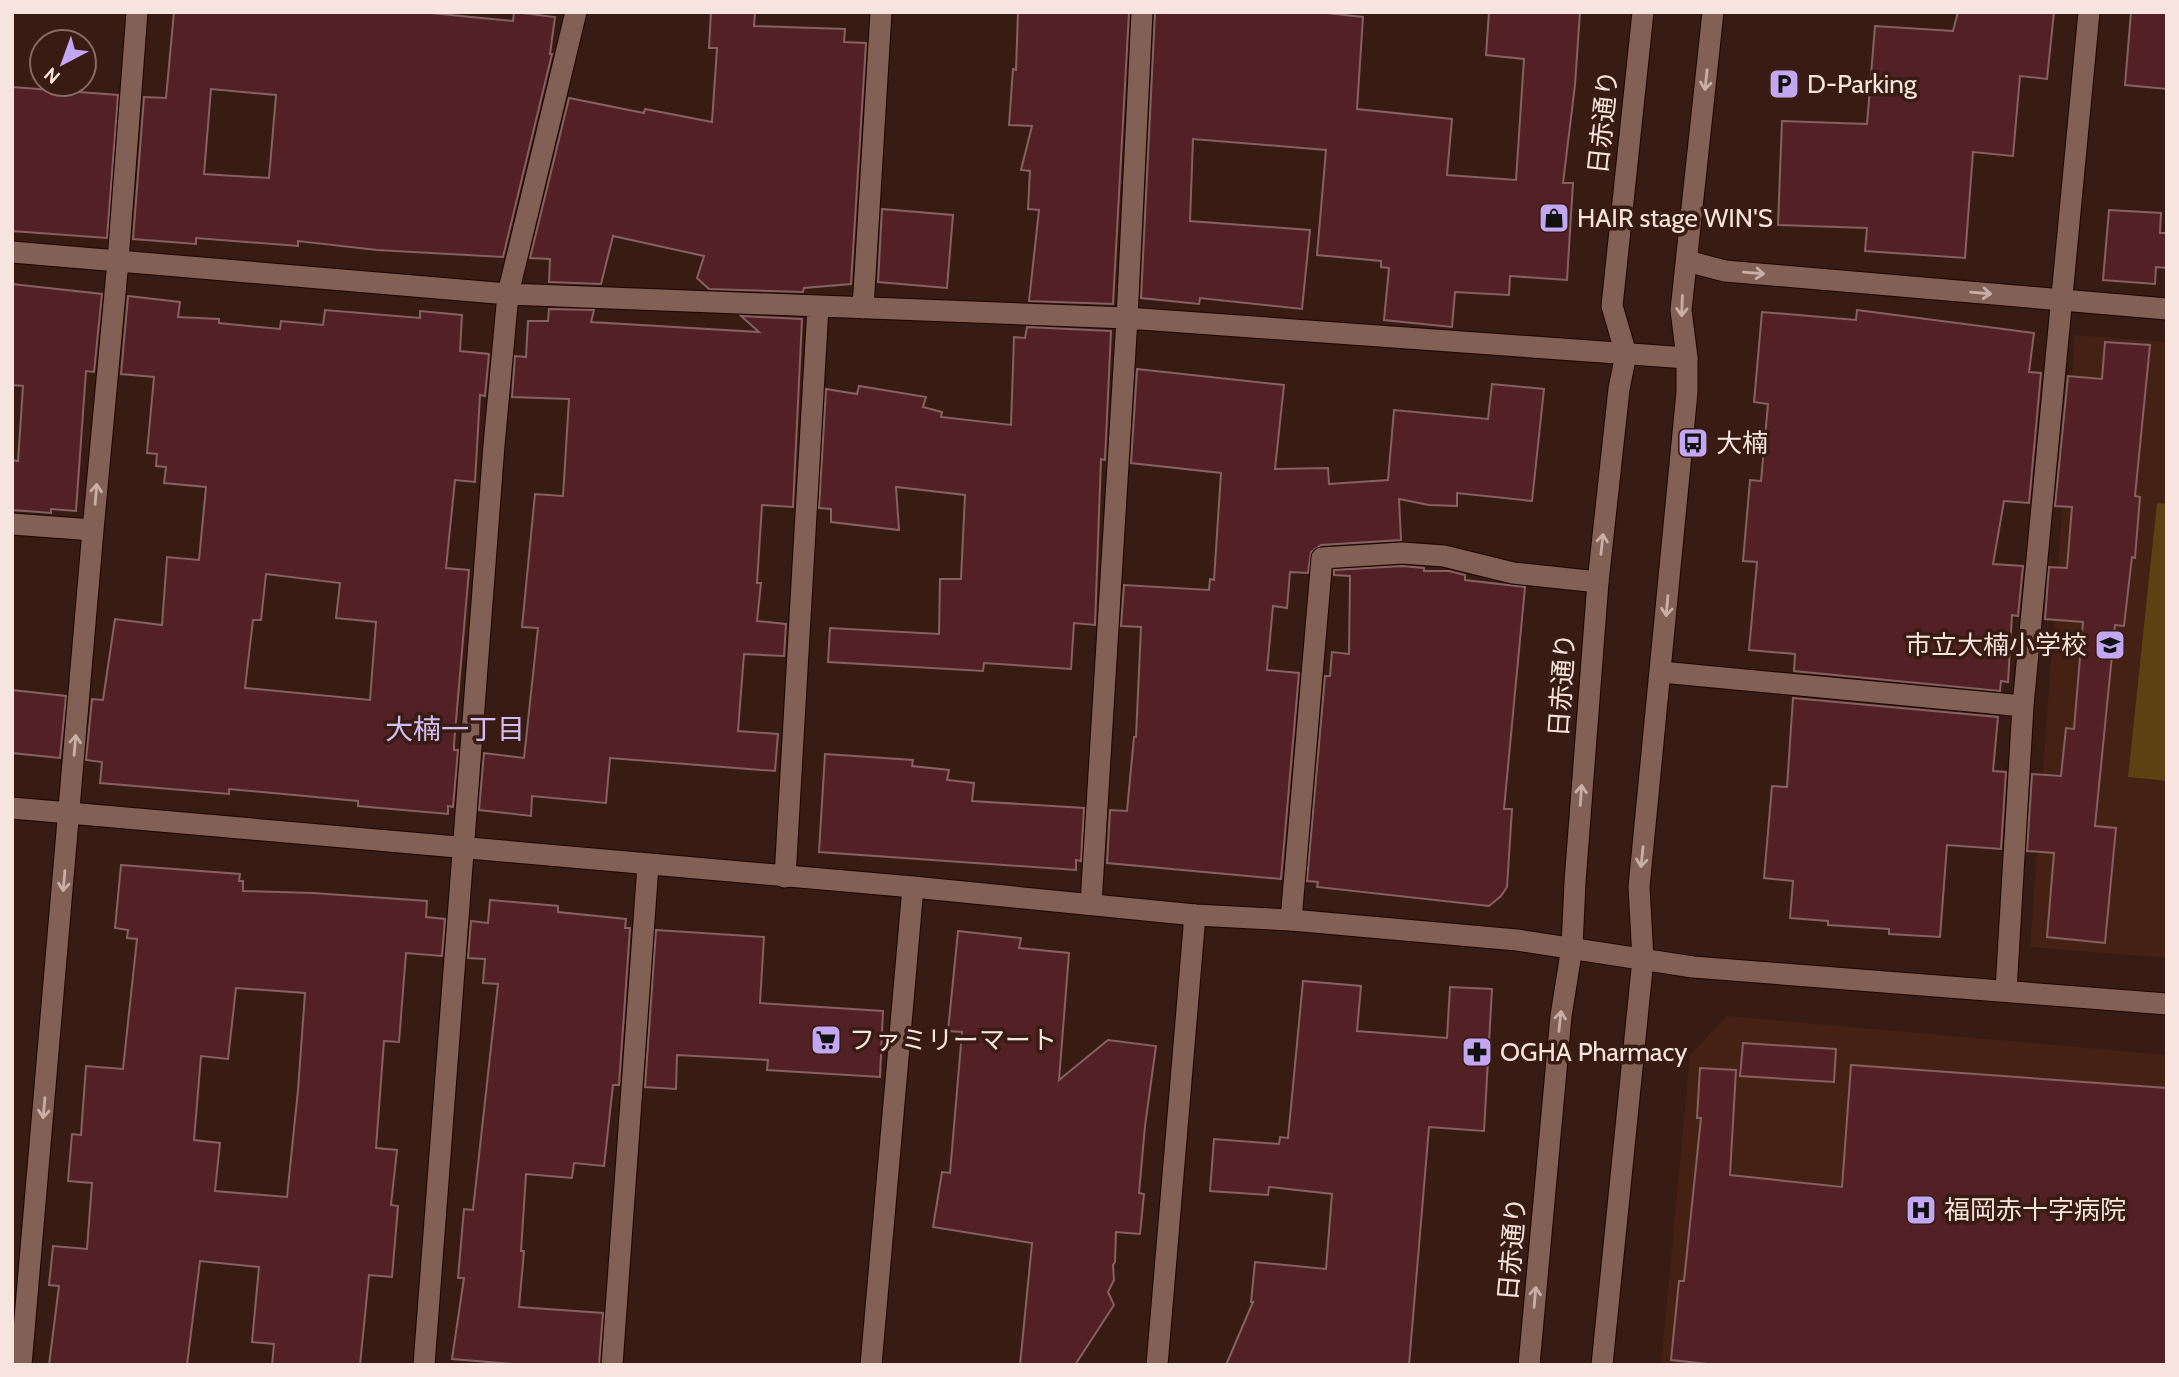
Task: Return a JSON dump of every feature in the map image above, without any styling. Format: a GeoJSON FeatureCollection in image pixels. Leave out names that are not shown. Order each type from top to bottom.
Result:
{"type":"FeatureCollection","features":[{"type":"Feature","properties":{"kind":"street"},"geometry":{"type":"LineString","coordinates":[[21,1365],[118,261],[137,12]]}},
{"type":"Feature","properties":{"kind":"street"},"geometry":{"type":"LineString","coordinates":[[424,1365],[494,445],[508,294],[576,12]]}},
{"type":"Feature","properties":{"kind":"street"},"geometry":{"type":"LineString","coordinates":[[863,308],[881,12]]}},
{"type":"Feature","properties":{"kind":"street"},"geometry":{"type":"LineString","coordinates":[[1091,904],[1127,318],[1142,12]]}},
{"type":"Feature","properties":{"kind":"street","name":"日赤通り"},"geometry":{"type":"LineString","coordinates":[[1529,1365],[1560,1016],[1572,947],[1598,582],[1619,389],[1626,354],[1612,306],[1643,12]]}},
{"type":"Feature","properties":{"kind":"street"},"geometry":{"type":"LineString","coordinates":[[1602,1365],[1643,960],[1639,887],[1687,392],[1687,358],[1681,310],[1713,12]]}},
{"type":"Feature","properties":{"kind":"street"},"geometry":{"type":"LineString","coordinates":[[2006,990],[2023,706],[2089,12]]}},
{"type":"Feature","properties":{"kind":"street"},"geometry":{"type":"LineString","coordinates":[[12,252],[508,294],[1127,318],[1687,358]]}},
{"type":"Feature","properties":{"kind":"street"},"geometry":{"type":"LineString","coordinates":[[1687,261],[1725,271],[2167,309]]}},
{"type":"Feature","properties":{"kind":"street"},"geometry":{"type":"LineString","coordinates":[[785,877],[818,307]]}},
{"type":"Feature","properties":{"kind":"street"},"geometry":{"type":"LineString","coordinates":[[12,524],[93,530]]}},
{"type":"Feature","properties":{"kind":"street"},"geometry":{"type":"LineString","coordinates":[[1291,920],[1322,558],[1402,553],[1444,556],[1513,573],[1598,582]]}},
{"type":"Feature","properties":{"kind":"street"},"geometry":{"type":"LineString","coordinates":[[1661,672],[2023,706]]}},
{"type":"Feature","properties":{"kind":"street"},"geometry":{"type":"LineString","coordinates":[[12,808],[914,887],[1195,915],[1291,920],[1572,947],[1693,967],[2167,1004]]}},
{"type":"Feature","properties":{"kind":"street"},"geometry":{"type":"LineString","coordinates":[[612,1365],[648,865]]}},
{"type":"Feature","properties":{"kind":"street"},"geometry":{"type":"LineString","coordinates":[[871,1365],[914,887]]}},
{"type":"Feature","properties":{"kind":"street"},"geometry":{"type":"LineString","coordinates":[[1157,1365],[1195,915]]}},
{"type":"Feature","properties":{"kind":"shaded area","name":"市立大楠小学校"},"geometry":{"type":"Polygon","coordinates":[[[2075,335],[2167,342],[2167,958],[2030,947],[2075,335]]]}},
{"type":"Feature","properties":{"kind":"shaded area"},"geometry":{"type":"Polygon","coordinates":[[[2157,503],[2167,504],[2167,781],[2128,777],[2157,503]]]}},
{"type":"Feature","properties":{"kind":"shaded area","name":"福岡赤十字病院"},"geometry":{"type":"Polygon","coordinates":[[[1727,1016],[2167,1055],[2167,1365],[1661,1365],[1690,1055],[1727,1016]]]}},
{"type":"Feature","properties":{"kind":"building"},"geometry":{"type":"Polygon","coordinates":[[[174,12],[420,12],[513,21],[514,12],[555,17],[552,54],[503,257],[377,250],[298,241],[298,246],[196,238],[196,244],[133,239],[144,97],[166,98],[174,12]],[[211,89],[204,174],[269,178],[276,95],[211,89]]]}},
{"type":"Feature","properties":{"kind":"building"},"geometry":{"type":"Polygon","coordinates":[[[711,12],[755,12],[754,26],[845,29],[844,42],[866,43],[851,284],[804,288],[803,292],[709,289],[697,278],[704,256],[613,236],[601,284],[549,282],[550,259],[530,258],[569,98],[644,113],[645,109],[712,122],[717,48],[709,48],[711,12]]]}},
{"type":"Feature","properties":{"kind":"building"},"geometry":{"type":"Polygon","coordinates":[[[1018,12],[1129,12],[1113,304],[1029,301],[1039,210],[1028,209],[1030,171],[1021,170],[1032,126],[1009,125],[1013,69],[1016,70],[1018,12]]]}},
{"type":"Feature","properties":{"kind":"building"},"geometry":{"type":"Polygon","coordinates":[[[1155,12],[1317,12],[1363,17],[1357,109],[1452,119],[1447,175],[1516,180],[1524,59],[1486,55],[1489,12],[1580,12],[1575,85],[1563,183],[1573,183],[1567,280],[1510,276],[1509,295],[1455,292],[1452,327],[1384,320],[1389,268],[1381,267],[1381,261],[1317,255],[1326,150],[1193,139],[1190,221],[1310,230],[1302,309],[1200,298],[1199,304],[1141,298],[1155,12]]]}},
{"type":"Feature","properties":{"kind":"building"},"geometry":{"type":"Polygon","coordinates":[[[1958,12],[2054,12],[2047,79],[2020,76],[2013,156],[1973,152],[1965,258],[1865,251],[1867,228],[1778,225],[1782,121],[1867,124],[1875,26],[1953,31],[1958,12]]]}},
{"type":"Feature","properties":{"kind":"building"},"geometry":{"type":"Polygon","coordinates":[[[2131,12],[2167,12],[2167,89],[2125,85],[2131,12]]]}},
{"type":"Feature","properties":{"kind":"building"},"geometry":{"type":"Polygon","coordinates":[[[12,87],[28,88],[28,98],[98,98],[98,93],[118,95],[107,238],[12,231],[12,87]]]}},
{"type":"Feature","properties":{"kind":"building"},"geometry":{"type":"Polygon","coordinates":[[[882,209],[953,215],[947,288],[878,282],[882,209]]]}},
{"type":"Feature","properties":{"kind":"building"},"geometry":{"type":"Polygon","coordinates":[[[2109,210],[2161,213],[2160,233],[2167,233],[2167,268],[2156,267],[2155,284],[2103,280],[2109,210]]]}},
{"type":"Feature","properties":{"kind":"building"},"geometry":{"type":"Polygon","coordinates":[[[12,284],[102,294],[94,372],[86,371],[76,511],[51,509],[51,513],[12,510],[12,460],[18,461],[23,386],[12,385],[12,284]]]}},
{"type":"Feature","properties":{"kind":"building"},"geometry":{"type":"Polygon","coordinates":[[[128,296],[180,302],[178,317],[219,319],[219,323],[280,329],[281,321],[323,325],[325,310],[420,318],[420,311],[462,315],[460,351],[489,354],[485,396],[480,395],[475,482],[455,480],[446,568],[469,570],[454,744],[454,750],[458,750],[453,807],[448,806],[448,814],[358,806],[358,801],[229,789],[229,794],[100,783],[102,762],[86,760],[92,699],[103,700],[115,619],[162,625],[167,557],[199,560],[206,487],[164,483],[166,467],[156,466],[157,454],[147,453],[154,377],[121,374],[128,296]],[[266,574],[261,620],[253,620],[245,688],[370,700],[376,622],[336,618],[340,583],[266,574]]]}},
{"type":"Feature","properties":{"kind":"building"},"geometry":{"type":"Polygon","coordinates":[[[549,309],[594,310],[591,322],[759,332],[741,316],[802,319],[793,507],[762,505],[757,583],[761,583],[757,621],[786,624],[784,656],[744,654],[738,731],[778,734],[775,771],[610,758],[606,803],[532,796],[531,816],[479,810],[484,753],[524,758],[538,628],[522,627],[535,494],[563,496],[569,399],[512,397],[515,356],[526,357],[528,321],[548,321],[549,309]]]}},
{"type":"Feature","properties":{"kind":"building"},"geometry":{"type":"Polygon","coordinates":[[[1857,310],[2034,333],[2029,372],[2041,373],[2029,503],[2004,501],[1993,564],[2023,566],[2018,616],[2012,615],[2008,682],[2001,681],[2000,691],[1794,671],[1795,654],[1749,650],[1757,562],[1743,561],[1750,480],[1761,481],[1768,404],[1754,402],[1762,312],[1856,320],[1857,310]]]}},
{"type":"Feature","properties":{"kind":"building"},"geometry":{"type":"Polygon","coordinates":[[[1027,327],[1111,331],[1105,460],[1101,459],[1095,625],[1074,623],[1071,669],[984,663],[983,671],[828,662],[830,628],[939,634],[940,579],[961,579],[965,495],[896,487],[899,530],[831,522],[831,509],[819,508],[826,389],[857,394],[859,386],[926,397],[923,407],[942,412],[941,417],[1011,425],[1014,337],[1025,338],[1027,327]]]}},
{"type":"Feature","properties":{"kind":"building"},"geometry":{"type":"Polygon","coordinates":[[[2105,342],[2150,345],[2135,496],[2140,497],[2135,558],[2132,557],[2124,626],[2115,625],[2095,826],[2116,828],[2105,943],[2047,937],[2054,853],[2027,851],[2032,774],[2061,776],[2066,728],[2074,729],[2083,622],[2045,619],[2049,567],[2067,568],[2072,507],[2055,506],[2068,376],[2102,379],[2105,342]]]}},
{"type":"Feature","properties":{"kind":"building"},"geometry":{"type":"Polygon","coordinates":[[[1137,369],[1284,385],[1275,469],[1328,468],[1329,484],[1388,480],[1394,410],[1488,419],[1492,384],[1544,389],[1532,501],[1457,493],[1457,506],[1429,505],[1399,499],[1401,540],[1321,545],[1311,552],[1308,573],[1290,572],[1287,608],[1273,606],[1267,670],[1299,673],[1281,879],[1107,863],[1110,810],[1127,811],[1136,737],[1141,627],[1121,626],[1124,585],[1209,590],[1210,579],[1214,580],[1221,473],[1131,463],[1137,369]]]}},
{"type":"Feature","properties":{"kind":"building"},"geometry":{"type":"Polygon","coordinates":[[[1402,566],[1424,568],[1424,571],[1449,571],[1465,575],[1465,580],[1525,587],[1504,809],[1512,809],[1507,887],[1489,906],[1317,887],[1318,882],[1307,881],[1325,676],[1330,676],[1332,652],[1349,654],[1350,576],[1334,575],[1334,570],[1402,566]]]}},
{"type":"Feature","properties":{"kind":"building"},"geometry":{"type":"Polygon","coordinates":[[[12,690],[66,696],[60,758],[12,753],[12,690]]]}},
{"type":"Feature","properties":{"kind":"building"},"geometry":{"type":"Polygon","coordinates":[[[1793,698],[1998,717],[1993,771],[2006,772],[2001,849],[1947,845],[1940,937],[1889,934],[1889,929],[1828,925],[1828,921],[1790,918],[1793,881],[1764,878],[1772,786],[1787,787],[1793,698]]]}},
{"type":"Feature","properties":{"kind":"building"},"geometry":{"type":"Polygon","coordinates":[[[825,754],[913,760],[912,766],[949,770],[947,780],[974,783],[972,801],[1084,808],[1081,861],[1076,860],[1076,870],[819,852],[825,754]]]}},
{"type":"Feature","properties":{"kind":"building"},"geometry":{"type":"Polygon","coordinates":[[[121,865],[240,874],[239,881],[243,881],[243,891],[427,901],[426,917],[445,919],[442,956],[406,953],[399,1042],[384,1041],[376,1148],[397,1150],[391,1205],[398,1206],[392,1277],[369,1275],[360,1365],[272,1365],[274,1344],[252,1342],[259,1267],[200,1261],[187,1365],[49,1365],[59,1286],[49,1285],[53,1246],[87,1249],[92,1183],[68,1181],[72,1134],[81,1135],[86,1066],[123,1069],[137,939],[127,938],[128,930],[115,928],[121,865]],[[236,988],[228,1059],[201,1056],[194,1140],[220,1143],[215,1191],[287,1197],[305,993],[236,988]]]}},
{"type":"Feature","properties":{"kind":"building"},"geometry":{"type":"Polygon","coordinates":[[[490,900],[558,906],[558,912],[626,919],[625,928],[630,928],[619,1085],[613,1085],[604,1166],[574,1163],[572,1178],[526,1174],[519,1307],[603,1313],[599,1365],[527,1365],[452,1359],[464,1278],[458,1278],[464,1209],[473,1210],[498,984],[483,983],[485,959],[468,958],[471,921],[488,923],[490,900]]]}},
{"type":"Feature","properties":{"kind":"building"},"geometry":{"type":"Polygon","coordinates":[[[656,930],[764,937],[760,1003],[883,1011],[880,1077],[767,1070],[768,1060],[677,1055],[676,1089],[645,1087],[656,930]]]}},
{"type":"Feature","properties":{"kind":"building"},"geometry":{"type":"Polygon","coordinates":[[[958,931],[1021,938],[1019,948],[1069,953],[1059,1080],[1108,1040],[1156,1046],[1139,1193],[1144,1194],[1140,1234],[1116,1232],[1114,1280],[1108,1292],[1114,1305],[1075,1365],[1020,1365],[1032,1243],[933,1227],[942,1172],[950,1173],[962,1032],[948,1031],[958,931]]]}},
{"type":"Feature","properties":{"kind":"building"},"geometry":{"type":"Polygon","coordinates":[[[1303,981],[1361,986],[1357,1031],[1447,1038],[1450,987],[1492,989],[1484,1131],[1429,1127],[1409,1365],[1226,1365],[1253,1302],[1255,1262],[1326,1269],[1332,1194],[1269,1187],[1268,1195],[1210,1191],[1214,1139],[1279,1144],[1280,1137],[1288,1138],[1303,981]]]}},
{"type":"Feature","properties":{"kind":"building"},"geometry":{"type":"Polygon","coordinates":[[[1743,1043],[1836,1049],[1834,1082],[1740,1076],[1743,1043]]]}},
{"type":"Feature","properties":{"kind":"building","name":"福岡赤十字病院"},"geometry":{"type":"Polygon","coordinates":[[[1851,1065],[2167,1088],[2167,1365],[1718,1365],[1671,1360],[1679,1281],[1684,1281],[1701,1118],[1697,1118],[1700,1068],[1736,1070],[1730,1175],[1842,1187],[1851,1065]]]}},
{"type":"Feature","properties":{"kind":"place","name":"D-Parking"},"geometry":{"type":"Point","coordinates":[1784,84]}},
{"type":"Feature","properties":{"kind":"place","name":"HAIR stage WIN'S"},"geometry":{"type":"Point","coordinates":[1554,218]}},
{"type":"Feature","properties":{"kind":"place","name":"大楠"},"geometry":{"type":"Point","coordinates":[1693,443]}},
{"type":"Feature","properties":{"kind":"place","name":"市立大楠小学校"},"geometry":{"type":"Point","coordinates":[2110,645]}},
{"type":"Feature","properties":{"kind":"place","name":"ファミリーマート"},"geometry":{"type":"Point","coordinates":[826,1040]}},
{"type":"Feature","properties":{"kind":"place","name":"OGHA Pharmacy"},"geometry":{"type":"Point","coordinates":[1477,1052]}},
{"type":"Feature","properties":{"kind":"place","name":"福岡赤十字病院"},"geometry":{"type":"Point","coordinates":[1921,1210]}},
{"type":"Feature","properties":{"kind":"district","name":"大楠一丁目"},"geometry":{"type":"Point","coordinates":[455,729]}}]}
